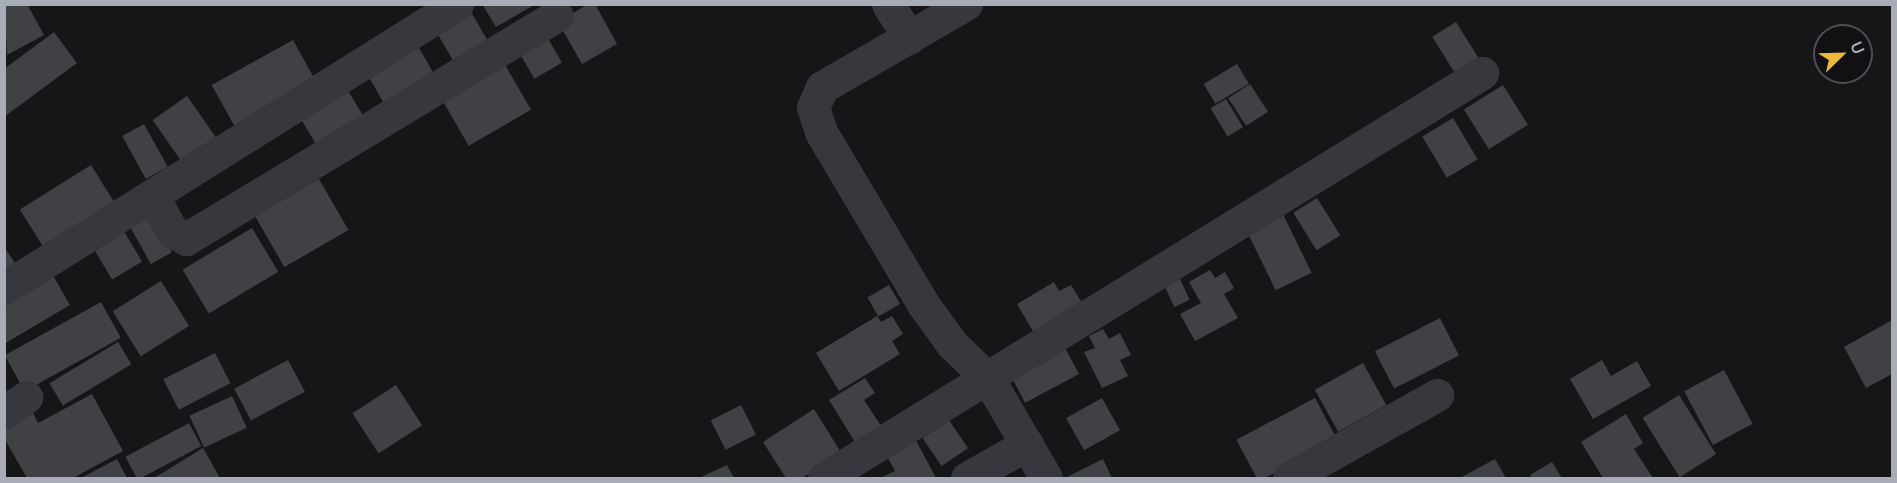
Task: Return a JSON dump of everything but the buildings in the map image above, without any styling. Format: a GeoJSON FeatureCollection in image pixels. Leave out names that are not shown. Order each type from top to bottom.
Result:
{"type":"FeatureCollection","features":[{"type":"Feature","properties":{"kind":"street"},"geometry":{"type":"LineString","coordinates":[[4,288],[456,4]]}},
{"type":"Feature","properties":{"kind":"street"},"geometry":{"type":"LineString","coordinates":[[888,4],[909,38]]}},
{"type":"Feature","properties":{"kind":"street"},"geometry":{"type":"LineString","coordinates":[[966,4],[822,87],[813,107],[821,132],[923,304],[952,344],[989,380],[1046,478]]}},
{"type":"Feature","properties":{"kind":"street"},"geometry":{"type":"LineString","coordinates":[[153,196],[172,231],[186,239],[557,15]]}},
{"type":"Feature","properties":{"kind":"street"},"geometry":{"type":"LineString","coordinates":[[824,478],[989,380],[1482,73]]}},
{"type":"Feature","properties":{"kind":"street"},"geometry":{"type":"LineString","coordinates":[[1289,478],[1437,394]]}},
{"type":"Feature","properties":{"kind":"street"},"geometry":{"type":"LineString","coordinates":[[967,478],[1027,444]]}}]}
